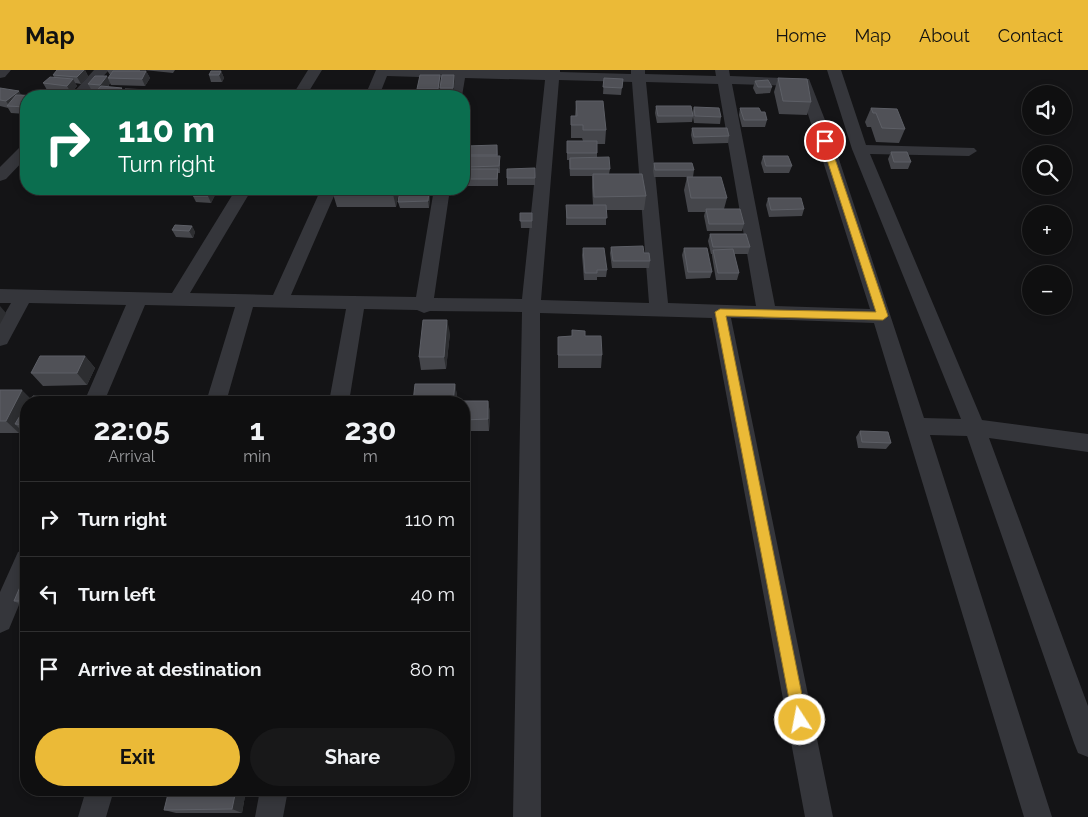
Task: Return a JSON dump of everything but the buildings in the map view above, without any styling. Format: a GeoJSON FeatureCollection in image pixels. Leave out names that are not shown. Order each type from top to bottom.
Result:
{"type":"FeatureCollection","features":[{"type":"Feature","properties":{"kind":"street"},"geometry":{"type":"LineString","coordinates":[[0,74],[4,70]]}},
{"type":"Feature","properties":{"kind":"street"},"geometry":{"type":"LineString","coordinates":[[83,90],[102,70]]}},
{"type":"Feature","properties":{"kind":"street"},"geometry":{"type":"LineString","coordinates":[[303,90],[315,70]]}},
{"type":"Feature","properties":{"kind":"street"},"geometry":{"type":"LineString","coordinates":[[834,70],[860,149],[975,428],[1088,743]]}},
{"type":"Feature","properties":{"kind":"street"},"geometry":{"type":"LineString","coordinates":[[374,90],[382,71],[459,74],[478,72],[723,75],[804,82],[814,105],[883,316],[1038,817]]}},
{"type":"Feature","properties":{"kind":"street"},"geometry":{"type":"LineString","coordinates":[[527,817],[532,306],[553,73]]}},
{"type":"Feature","properties":{"kind":"street"},"geometry":{"type":"LineString","coordinates":[[638,73],[659,311]]}},
{"type":"Feature","properties":{"kind":"street"},"geometry":{"type":"LineString","coordinates":[[456,90],[459,74]]}},
{"type":"Feature","properties":{"kind":"street"},"geometry":{"type":"LineString","coordinates":[[723,75],[767,314]]}},
{"type":"Feature","properties":{"kind":"street"},"geometry":{"type":"LineString","coordinates":[[860,149],[969,151]]}},
{"type":"Feature","properties":{"kind":"street"},"geometry":{"type":"LineString","coordinates":[[0,176],[20,155]]}},
{"type":"Feature","properties":{"kind":"street"},"geometry":{"type":"LineString","coordinates":[[177,300],[240,195]]}},
{"type":"Feature","properties":{"kind":"street"},"geometry":{"type":"LineString","coordinates":[[279,302],[326,195]]}},
{"type":"Feature","properties":{"kind":"street"},"geometry":{"type":"LineString","coordinates":[[424,306],[441,195]]}},
{"type":"Feature","properties":{"kind":"street"},"geometry":{"type":"LineString","coordinates":[[0,296],[424,306],[532,306],[883,316]]}},
{"type":"Feature","properties":{"kind":"street"},"geometry":{"type":"LineString","coordinates":[[0,339],[23,297]]}},
{"type":"Feature","properties":{"kind":"street"},"geometry":{"type":"LineString","coordinates":[[97,396],[138,299]]}},
{"type":"Feature","properties":{"kind":"street"},"geometry":{"type":"LineString","coordinates":[[218,396],[246,301]]}},
{"type":"Feature","properties":{"kind":"street"},"geometry":{"type":"LineString","coordinates":[[340,396],[356,304]]}},
{"type":"Feature","properties":{"kind":"street"},"geometry":{"type":"LineString","coordinates":[[720,312],[819,817]]}},
{"type":"Feature","properties":{"kind":"street"},"geometry":{"type":"LineString","coordinates":[[916,426],[975,428],[1088,443]]}},
{"type":"Feature","properties":{"kind":"street"},"geometry":{"type":"LineString","coordinates":[[0,621],[20,574]]}},
{"type":"Feature","properties":{"kind":"street"},"geometry":{"type":"LineString","coordinates":[[92,817],[98,796]]}},
{"type":"Feature","properties":{"kind":"street"},"geometry":{"type":"LineString","coordinates":[[269,817],[273,796]]}},
{"type":"Feature","properties":{"kind":"route"},"geometry":{"type":"LineString","coordinates":[[800,720],[720,312],[883,316],[853,231],[825,141]]}}]}
